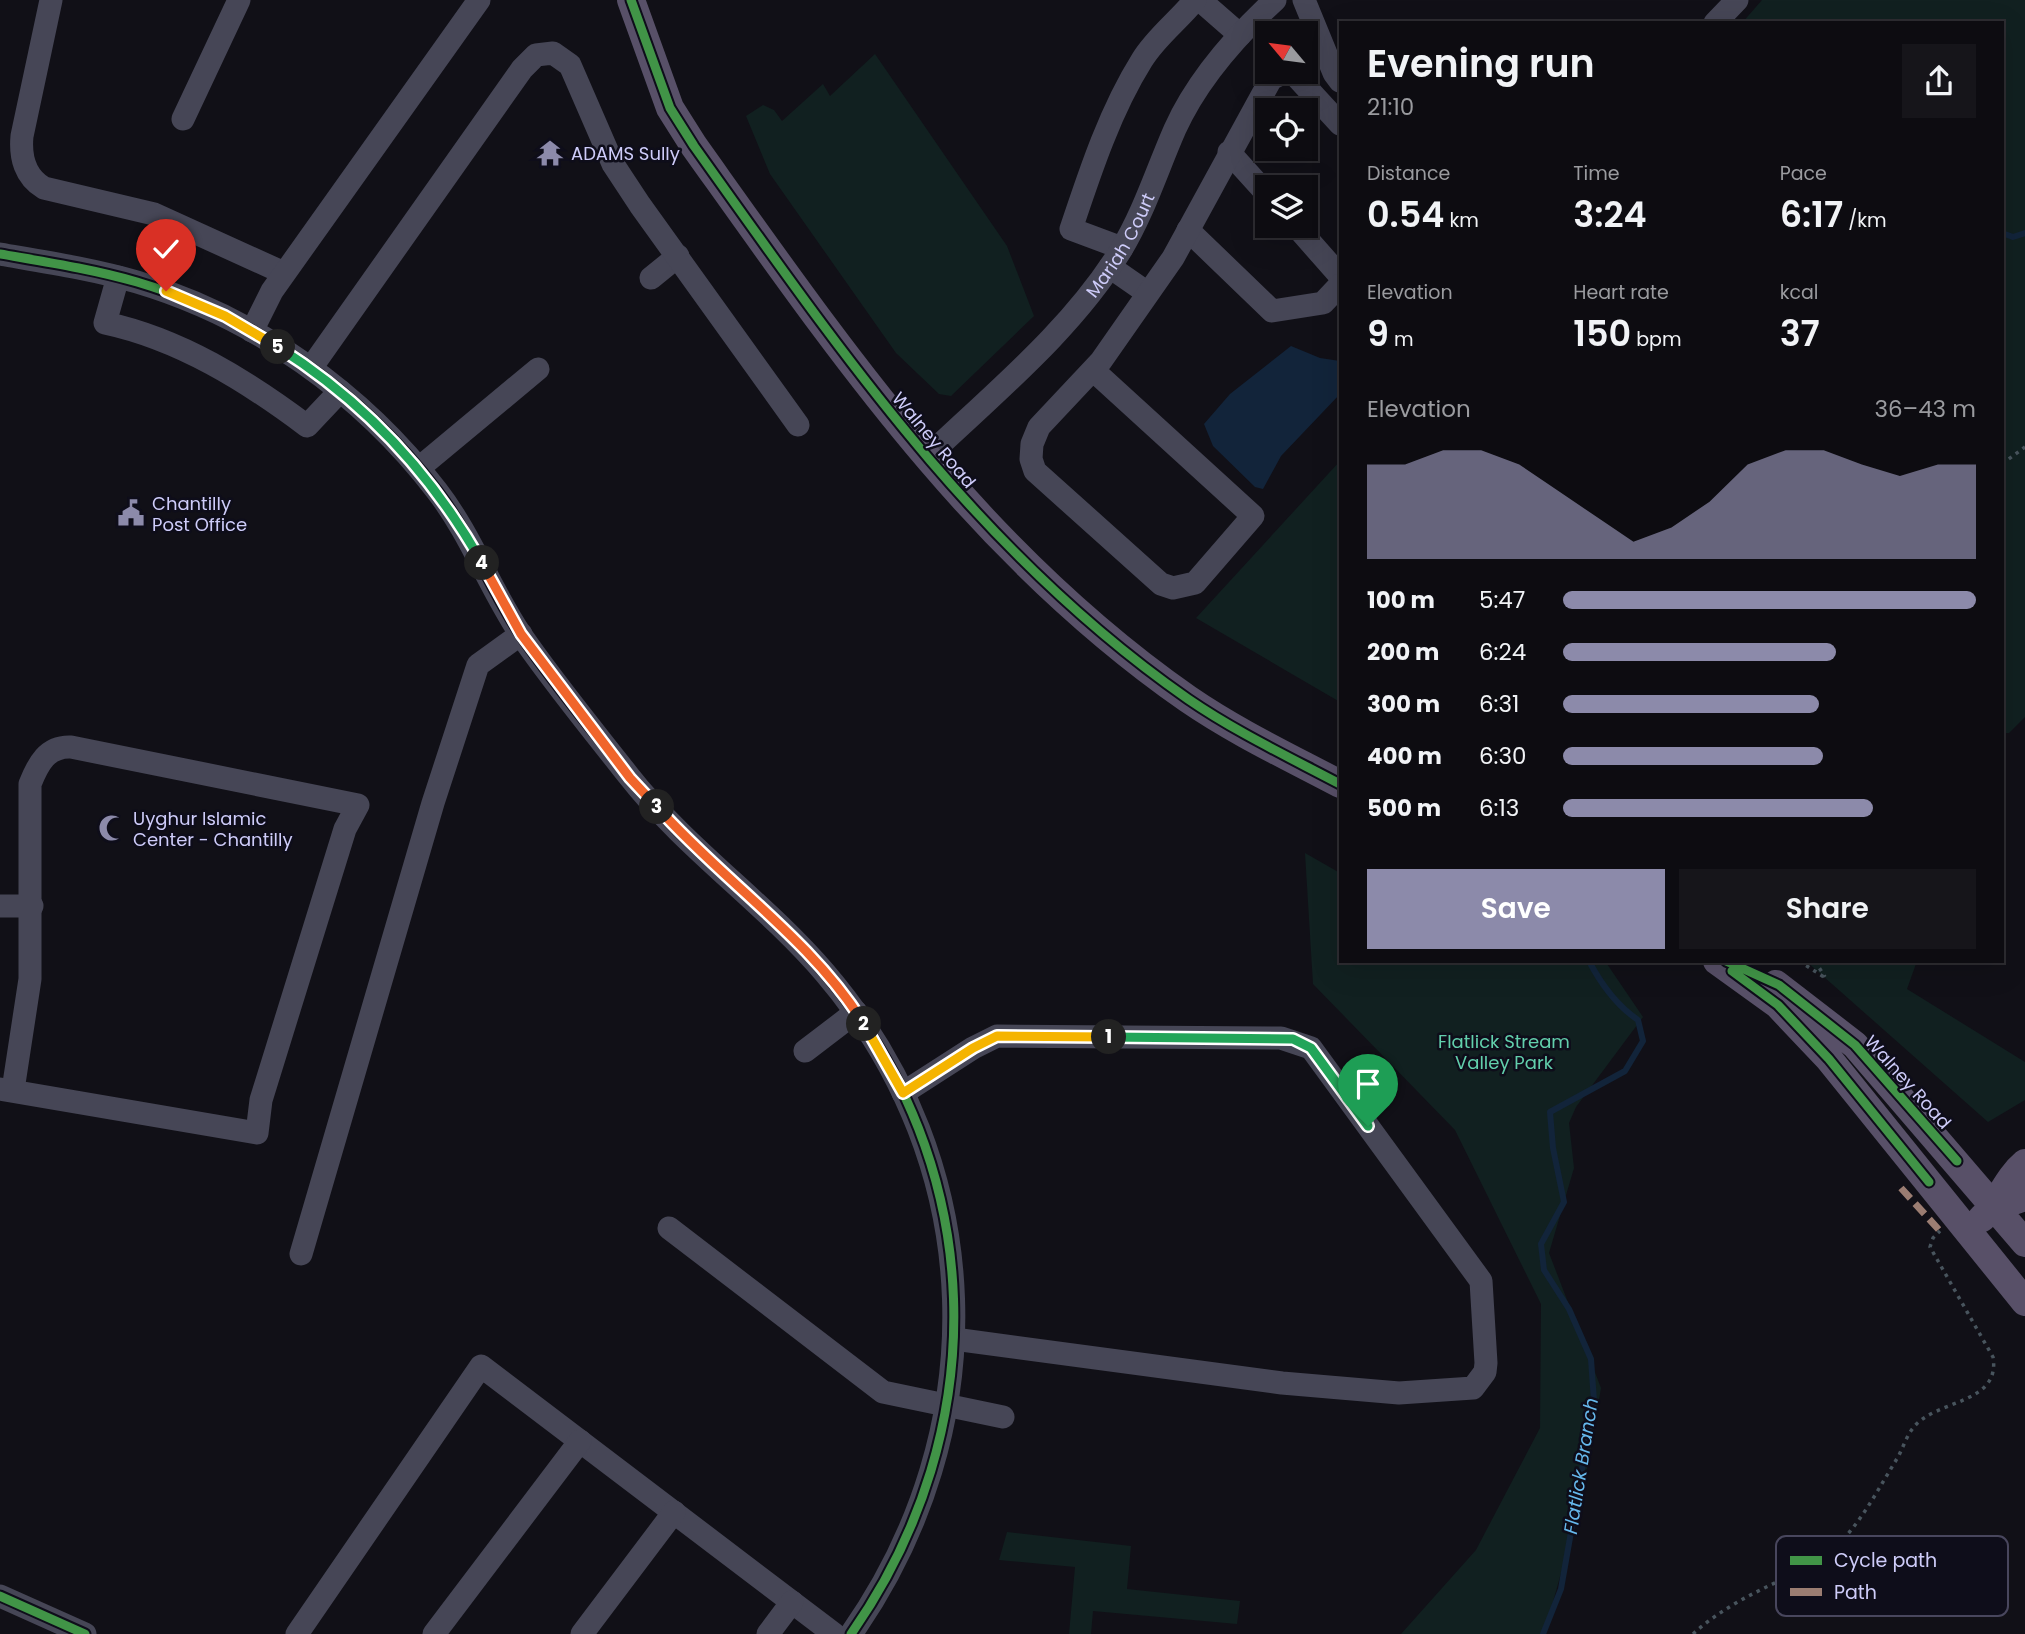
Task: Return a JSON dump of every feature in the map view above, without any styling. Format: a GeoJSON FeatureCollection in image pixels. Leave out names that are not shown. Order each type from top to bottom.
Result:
{"type":"FeatureCollection","features":[{"type":"Feature","properties":{"kind":"main road","name":"Walney Road"},"geometry":{"type":"LineString","coordinates":[[631,0],[670,108],[694,146],[891,416],[926,458],[1019,560],[1095,628],[1189,699],[1339,783]]}},
{"type":"Feature","properties":{"kind":"main road"},"geometry":{"type":"LineString","coordinates":[[1720,963],[1778,1005],[1829,1059],[2025,1302]]}},
{"type":"Feature","properties":{"kind":"main road","name":"Walney Road"},"geometry":{"type":"LineString","coordinates":[[1730,963],[1779,985],[1855,1045],[2025,1243]]}},
{"type":"Feature","properties":{"kind":"main road"},"geometry":{"type":"LineString","coordinates":[[1994,1208],[2009,1177],[2025,1163]]}},
{"type":"Feature","properties":{"kind":"main road"},"geometry":{"type":"LineString","coordinates":[[1968,1231],[1994,1208],[2025,1197]]}},
{"type":"Feature","properties":{"kind":"street"},"geometry":{"type":"LineString","coordinates":[[51,0],[22,136],[21,151],[30,177],[44,188],[153,214],[284,274]]}},
{"type":"Feature","properties":{"kind":"street"},"geometry":{"type":"LineString","coordinates":[[183,119],[239,0]]}},
{"type":"Feature","properties":{"kind":"street"},"geometry":{"type":"LineString","coordinates":[[253,331],[271,291],[479,0]]}},
{"type":"Feature","properties":{"kind":"street"},"geometry":{"type":"LineString","coordinates":[[1146,292],[1116,258],[1071,229],[1086,184],[1130,81],[1156,42],[1197,0],[1240,35]]}},
{"type":"Feature","properties":{"kind":"street","name":"Mariah Court"},"geometry":{"type":"LineString","coordinates":[[926,458],[1061,330],[1116,258],[1142,211],[1176,127],[1198,89],[1240,35],[1275,0]]}},
{"type":"Feature","properties":{"kind":"street"},"geometry":{"type":"LineString","coordinates":[[1304,0],[1334,74],[1339,80]]}},
{"type":"Feature","properties":{"kind":"street"},"geometry":{"type":"LineString","coordinates":[[1716,21],[1737,0]]}},
{"type":"Feature","properties":{"kind":"street"},"geometry":{"type":"LineString","coordinates":[[311,368],[522,69],[536,55],[553,53],[570,65],[613,164],[798,425]]}},
{"type":"Feature","properties":{"kind":"street"},"geometry":{"type":"LineString","coordinates":[[1093,370],[1253,516],[1195,583],[1173,588],[1161,584],[1035,471],[1031,459],[1032,444],[1039,427],[1093,370],[1146,292],[1173,258],[1271,79],[1283,73],[1294,74],[1339,123]]}},
{"type":"Feature","properties":{"kind":"street"},"geometry":{"type":"LineString","coordinates":[[1229,152],[1255,181]]}},
{"type":"Feature","properties":{"kind":"street"},"geometry":{"type":"LineString","coordinates":[[1188,230],[1272,311],[1323,303],[1339,286]]}},
{"type":"Feature","properties":{"kind":"street"},"geometry":{"type":"LineString","coordinates":[[1307,238],[1339,275]]}},
{"type":"Feature","properties":{"kind":"street"},"geometry":{"type":"LineString","coordinates":[[0,254],[118,277],[195,303],[253,331],[311,368],[377,423],[419,468],[456,517],[521,634],[630,778],[684,838],[802,947],[856,1012],[891,1067],[927,1151],[945,1218],[954,1286],[954,1339],[947,1407],[933,1468],[908,1537],[851,1634]]}},
{"type":"Feature","properties":{"kind":"street"},"geometry":{"type":"LineString","coordinates":[[652,278],[678,256]]}},
{"type":"Feature","properties":{"kind":"street"},"geometry":{"type":"LineString","coordinates":[[118,277],[105,323],[128,328],[212,364],[247,383],[307,426],[340,391]]}},
{"type":"Feature","properties":{"kind":"street"},"geometry":{"type":"LineString","coordinates":[[419,468],[538,369]]}},
{"type":"Feature","properties":{"kind":"street"},"geometry":{"type":"LineString","coordinates":[[301,1254],[429,816],[478,665],[521,634]]}},
{"type":"Feature","properties":{"kind":"street"},"geometry":{"type":"LineString","coordinates":[[60,747],[358,804],[345,829],[261,1100],[257,1133],[7,1089],[30,979],[33,906],[30,784],[41,760],[60,747]]}},
{"type":"Feature","properties":{"kind":"street"},"geometry":{"type":"LineString","coordinates":[[0,906],[33,906]]}},
{"type":"Feature","properties":{"kind":"street"},"geometry":{"type":"LineString","coordinates":[[805,1051],[856,1012]]}},
{"type":"Feature","properties":{"kind":"street"},"geometry":{"type":"LineString","coordinates":[[903,1093],[973,1048],[997,1036],[1282,1038],[1303,1044],[1311,1048],[1481,1282],[1486,1363],[1485,1372],[1473,1388],[1399,1393],[1282,1383],[954,1339]]}},
{"type":"Feature","properties":{"kind":"street"},"geometry":{"type":"LineString","coordinates":[[669,1228],[883,1392],[1003,1417]]}},
{"type":"Feature","properties":{"kind":"street"},"geometry":{"type":"LineString","coordinates":[[297,1634],[481,1366],[834,1634]]}},
{"type":"Feature","properties":{"kind":"street"},"geometry":{"type":"LineString","coordinates":[[434,1634],[580,1441]]}},
{"type":"Feature","properties":{"kind":"street"},"geometry":{"type":"LineString","coordinates":[[582,1634],[674,1512]]}},
{"type":"Feature","properties":{"kind":"street"},"geometry":{"type":"LineString","coordinates":[[0,1596],[85,1634]]}},
{"type":"Feature","properties":{"kind":"street"},"geometry":{"type":"LineString","coordinates":[[768,1634],[792,1602]]}},
{"type":"Feature","properties":{"kind":"path"},"geometry":{"type":"LineString","coordinates":[[2004,463],[2025,447]]}},
{"type":"Feature","properties":{"kind":"path"},"geometry":{"type":"LineString","coordinates":[[1802,963],[1827,979],[1816,963]]}},
{"type":"Feature","properties":{"kind":"path"},"geometry":{"type":"LineString","coordinates":[[1849,1536],[1861,1520],[1913,1428],[1927,1415],[1976,1394],[1988,1385],[1995,1370],[1993,1357],[1930,1247],[1933,1238],[1940,1231]]}},
{"type":"Feature","properties":{"kind":"path"},"geometry":{"type":"LineString","coordinates":[[1693,1634],[1745,1597],[1776,1583]]}},
{"type":"Feature","properties":{"kind":"green space"},"geometry":{"type":"Polygon","coordinates":[[[1762,0],[2025,0],[2025,717],[2009,733],[2004,733],[2004,21],[1744,21],[1762,0]]]}},
{"type":"Feature","properties":{"kind":"green space"},"geometry":{"type":"Polygon","coordinates":[[[875,54],[1007,246],[1034,316],[951,396],[939,394],[896,353],[770,174],[746,116],[763,105],[774,110],[782,121],[823,84],[830,96],[875,54]]]}},
{"type":"Feature","properties":{"kind":"green space"},"geometry":{"type":"Polygon","coordinates":[[[1339,462],[1339,701],[1196,618],[1339,462]]]}},
{"type":"Feature","properties":{"kind":"green space","name":"Flatlick Stream Valley Park"},"geometry":{"type":"Polygon","coordinates":[[[1305,853],[1339,872],[1339,963],[1606,963],[1643,1017],[1576,1107],[1569,1123],[1574,1168],[1549,1253],[1601,1388],[1582,1498],[1544,1634],[1401,1634],[1476,1550],[1540,1428],[1541,1304],[1455,1130],[1313,984],[1305,853]]]}},
{"type":"Feature","properties":{"kind":"green space"},"geometry":{"type":"Polygon","coordinates":[[[1808,963],[1916,963],[1907,989],[2025,1062],[2025,1100],[1988,1122],[1808,963]]]}},
{"type":"Feature","properties":{"kind":"green space"},"geometry":{"type":"Polygon","coordinates":[[[1007,1532],[1131,1546],[1127,1589],[1240,1601],[1237,1624],[1093,1611],[1091,1634],[1069,1634],[1075,1567],[999,1560],[1007,1532]]]}},
{"type":"Feature","properties":{"kind":"water"},"geometry":{"type":"Polygon","coordinates":[[[1291,346],[1320,358],[1339,361],[1339,395],[1281,456],[1263,489],[1255,487],[1213,446],[1204,424],[1230,394],[1291,346]]]}},
{"type":"Feature","properties":{"kind":"waterway","name":"Flatlick Branch"},"geometry":{"type":"LineString","coordinates":[[2004,234],[2013,237],[2025,233]]}},
{"type":"Feature","properties":{"kind":"waterway","name":"Flatlick Branch"},"geometry":{"type":"LineString","coordinates":[[1543,1634],[1561,1589],[1594,1401],[1591,1359],[1569,1309],[1544,1270],[1541,1244],[1564,1202],[1553,1148],[1550,1112],[1625,1071],[1643,1041],[1638,1020],[1610,994],[1590,963]]}},
{"type":"Feature","properties":{"kind":"marked path"},"geometry":{"type":"LineString","coordinates":[[1901,1188],[1940,1231]]}},
{"type":"Feature","properties":{"kind":"cycle path"},"geometry":{"type":"LineString","coordinates":[[631,0],[670,108],[694,146],[859,373],[917,445],[978,514],[1042,580],[1112,641],[1188,699],[1244,733],[1339,783]]}},
{"type":"Feature","properties":{"kind":"cycle path"},"geometry":{"type":"LineString","coordinates":[[0,254],[137,282],[181,297],[264,338],[303,363],[375,422],[437,491],[460,526],[521,635],[628,775],[675,827],[777,923],[825,973],[879,1048],[918,1128],[943,1212],[954,1299],[949,1385],[931,1471],[898,1555],[851,1634]]}},
{"type":"Feature","properties":{"kind":"cycle path"},"geometry":{"type":"LineString","coordinates":[[1730,963],[1779,985],[1855,1045],[1957,1161]]}},
{"type":"Feature","properties":{"kind":"cycle path"},"geometry":{"type":"LineString","coordinates":[[1732,971],[1778,1005],[1829,1059],[1929,1182]]}},
{"type":"Feature","properties":{"kind":"cycle path"},"geometry":{"type":"LineString","coordinates":[[0,1596],[85,1634]]}},
{"type":"Feature","properties":{"kind":"place","name":"ADAMS Sully"},"geometry":{"type":"Point","coordinates":[550,153]}},
{"type":"Feature","properties":{"kind":"place","name":"Chantilly Post Office"},"geometry":{"type":"Point","coordinates":[131,513]}},
{"type":"Feature","properties":{"kind":"place","name":"Uyghur Islamic Center - Chantilly"},"geometry":{"type":"Point","coordinates":[112,828]}},
{"type":"Feature","properties":{"kind":"route"},"geometry":{"type":"LineString","coordinates":[[166,291],[225,316],[305,364],[377,423],[419,468],[456,517],[521,634],[630,778],[684,838],[802,947],[826,974],[861,1019],[891,1067],[903,1093],[973,1048],[997,1036],[1282,1038],[1293,1039],[1311,1048],[1368,1126]]}}]}
